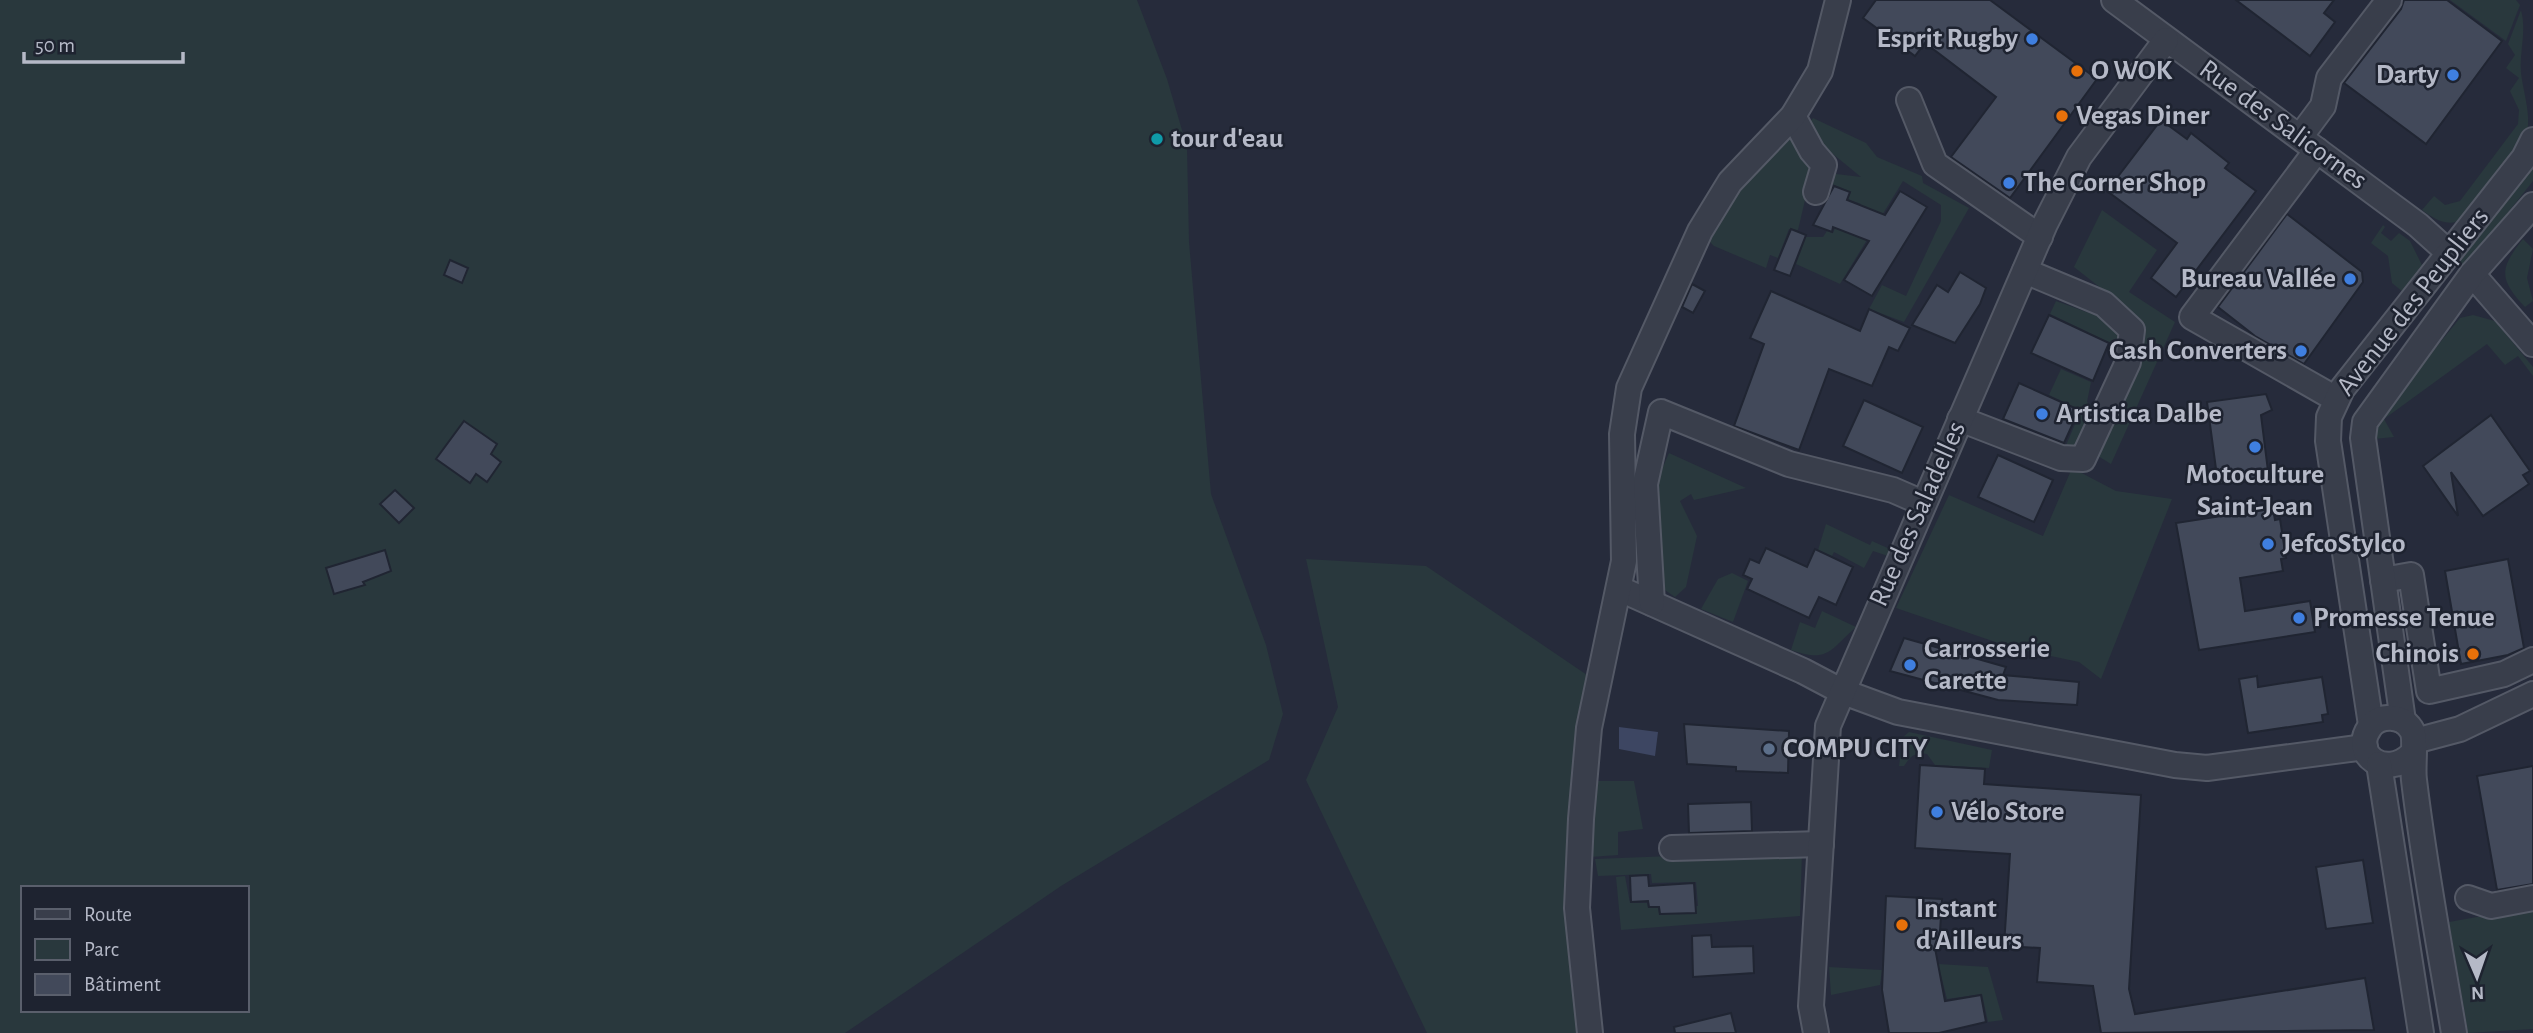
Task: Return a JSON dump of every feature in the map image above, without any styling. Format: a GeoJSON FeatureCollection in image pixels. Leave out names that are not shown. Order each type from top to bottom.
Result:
{"type":"FeatureCollection","features":[{"type":"Feature","properties":{"kind":"street"},"geometry":{"type":"LineString","coordinates":[[1590,1033],[1577,908],[1581,819],[1589,728],[1624,561],[1622,434],[1629,388],[1700,231],[1730,182],[1793,116],[1821,71],[1838,0]]}},
{"type":"Feature","properties":{"kind":"street","name":"Rue des Salicornes"},"geometry":{"type":"LineString","coordinates":[[2114,0],[2418,225],[2449,253]]}},
{"type":"Feature","properties":{"kind":"street"},"geometry":{"type":"LineString","coordinates":[[2336,399],[2192,317],[2308,143],[2323,106],[2329,78],[2389,0]]}},
{"type":"Feature","properties":{"kind":"street","name":"Rue des Saladelles"},"geometry":{"type":"LineString","coordinates":[[1816,1033],[1811,1006],[1828,726],[1923,503],[2078,157],[2166,40]]}},
{"type":"Feature","properties":{"kind":"street"},"geometry":{"type":"LineString","coordinates":[[1909,100],[1935,164],[2040,237]]}},
{"type":"Feature","properties":{"kind":"street"},"geometry":{"type":"LineString","coordinates":[[1793,116],[1812,150],[1824,165],[1816,192]]}},
{"type":"Feature","properties":{"kind":"street","name":"Avenue des Peupliers"},"geometry":{"type":"LineString","coordinates":[[2421,1033],[2372,745],[2328,441],[2329,417],[2336,399],[2524,158],[2533,141]]}},
{"type":"Feature","properties":{"kind":"street","name":"Avenue des Peupliers"},"geometry":{"type":"LineString","coordinates":[[2454,1033],[2362,438],[2365,422],[2472,274],[2533,205]]}},
{"type":"Feature","properties":{"kind":"street"},"geometry":{"type":"LineString","coordinates":[[1960,419],[2061,458],[2083,459],[2128,362],[2132,330],[2104,304],[2025,271]]}},
{"type":"Feature","properties":{"kind":"street"},"geometry":{"type":"LineString","coordinates":[[2472,274],[2533,344]]}},
{"type":"Feature","properties":{"kind":"street"},"geometry":{"type":"LineString","coordinates":[[1652,603],[1645,484],[1661,412],[1789,464],[1893,490],[1923,503]]}},
{"type":"Feature","properties":{"kind":"street"},"geometry":{"type":"LineString","coordinates":[[2382,580],[2411,575],[2429,691],[2504,674],[2533,660]]}},
{"type":"Feature","properties":{"kind":"street"},"geometry":{"type":"LineString","coordinates":[[1620,589],[1803,671],[1841,691],[1934,721],[2175,765],[2207,768],[2372,745]]}},
{"type":"Feature","properties":{"kind":"street"},"geometry":{"type":"LineString","coordinates":[[2410,739],[2460,729],[2533,694]]}},
{"type":"Feature","properties":{"kind":"street"},"geometry":{"type":"LineString","coordinates":[[2372,745],[2381,719],[2392,717],[2410,739]]}},
{"type":"Feature","properties":{"kind":"street"},"geometry":{"type":"LineString","coordinates":[[2372,745],[2391,767],[2402,764],[2410,739]]}},
{"type":"Feature","properties":{"kind":"street"},"geometry":{"type":"LineString","coordinates":[[1672,848],[1821,844]]}},
{"type":"Feature","properties":{"kind":"street"},"geometry":{"type":"LineString","coordinates":[[2468,898],[2491,906],[2533,898]]}},
{"type":"Feature","properties":{"kind":"green space"},"geometry":{"type":"Polygon","coordinates":[[[0,0],[1137,0],[1167,79],[1187,147],[1189,242],[1211,494],[1266,645],[1283,714],[1269,760],[1061,886],[845,1033],[0,1033],[0,0]]]}},
{"type":"Feature","properties":{"kind":"green space"},"geometry":{"type":"Polygon","coordinates":[[[2450,0],[2516,0],[2520,5],[2506,41],[2450,0]]]}},
{"type":"Feature","properties":{"kind":"green space"},"geometry":{"type":"Polygon","coordinates":[[[2521,10],[2521,73],[2528,116],[2525,142],[2494,186],[2472,210],[2456,222],[2437,220],[2422,210],[2434,196],[2445,205],[2460,201],[2518,124],[2519,110],[2510,91],[2519,78],[2506,68],[2515,55],[2508,44],[2521,10]]]}},
{"type":"Feature","properties":{"kind":"green space"},"geometry":{"type":"Polygon","coordinates":[[[1813,118],[1866,143],[1877,157],[1922,176],[1923,183],[1969,208],[1904,322],[1869,309],[1882,285],[1906,296],[1941,221],[1941,205],[1903,181],[1840,284],[1796,264],[1806,237],[1823,237],[1827,231],[1833,233],[1835,228],[1850,234],[1861,204],[1848,199],[1851,192],[1825,181],[1828,173],[1861,177],[1811,136],[1808,125],[1813,118]]]}},
{"type":"Feature","properties":{"kind":"green space"},"geometry":{"type":"Polygon","coordinates":[[[1791,130],[1813,166],[1798,230],[1789,229],[1778,258],[1770,255],[1766,268],[1714,246],[1706,238],[1738,188],[1791,130]]]}},
{"type":"Feature","properties":{"kind":"green space"},"geometry":{"type":"Polygon","coordinates":[[[2533,161],[2533,181],[2464,268],[2454,259],[2533,161]]]}},
{"type":"Feature","properties":{"kind":"green space"},"geometry":{"type":"Polygon","coordinates":[[[2102,210],[2157,250],[2129,292],[2175,322],[2111,464],[2098,456],[2103,445],[2125,307],[2074,267],[2102,210]]]}},
{"type":"Feature","properties":{"kind":"green space"},"geometry":{"type":"Polygon","coordinates":[[[2383,225],[2385,227],[2381,233],[2391,241],[2399,233],[2410,241],[2423,267],[2417,280],[2403,292],[2392,283],[2388,256],[2371,243],[2383,225]]]}},
{"type":"Feature","properties":{"kind":"green space"},"geometry":{"type":"Polygon","coordinates":[[[2523,239],[2533,249],[2527,278],[2533,301],[2525,307],[2510,289],[2505,274],[2510,258],[2523,239]]]}},
{"type":"Feature","properties":{"kind":"green space"},"geometry":{"type":"Polygon","coordinates":[[[2056,301],[2117,323],[2123,349],[2050,314],[2056,301]]]}},
{"type":"Feature","properties":{"kind":"green space"},"geometry":{"type":"Polygon","coordinates":[[[2473,315],[2495,321],[2533,367],[2533,376],[2518,356],[2505,365],[2487,344],[2384,419],[2394,437],[2374,439],[2380,416],[2460,318],[2473,315]]]}},
{"type":"Feature","properties":{"kind":"green space"},"geometry":{"type":"Polygon","coordinates":[[[2061,369],[2091,382],[2087,402],[2099,411],[2078,456],[2064,450],[2081,410],[2049,395],[2061,369]]]}},
{"type":"Feature","properties":{"kind":"green space"},"geometry":{"type":"Polygon","coordinates":[[[1669,453],[1746,488],[1694,500],[1691,494],[1680,501],[1697,536],[1686,587],[1675,597],[1662,588],[1656,483],[1669,453]]]}},
{"type":"Feature","properties":{"kind":"green space"},"geometry":{"type":"Polygon","coordinates":[[[2072,468],[2116,491],[2172,499],[2101,679],[2079,662],[2013,648],[1896,608],[1949,495],[2043,536],[2072,468]]]}},
{"type":"Feature","properties":{"kind":"green space"},"geometry":{"type":"Polygon","coordinates":[[[1826,524],[1870,545],[1872,541],[1892,550],[1888,556],[1873,551],[1864,568],[1834,552],[1832,556],[1818,550],[1826,524]]]}},
{"type":"Feature","properties":{"kind":"green space"},"geometry":{"type":"Polygon","coordinates":[[[1306,559],[1426,566],[1587,675],[1567,862],[1579,1033],[1427,1033],[1306,780],[1338,707],[1306,559]]]}},
{"type":"Feature","properties":{"kind":"green space"},"geometry":{"type":"Polygon","coordinates":[[[1732,573],[1748,581],[1733,622],[1701,609],[1718,579],[1732,573]]]}},
{"type":"Feature","properties":{"kind":"green space"},"geometry":{"type":"Polygon","coordinates":[[[1822,611],[1856,627],[1821,655],[1791,650],[1800,622],[1815,628],[1822,611]]]}},
{"type":"Feature","properties":{"kind":"green space"},"geometry":{"type":"Polygon","coordinates":[[[1909,732],[1992,750],[1989,768],[1935,765],[1927,754],[1913,756],[1904,766],[1899,766],[1903,737],[1909,732]]]}},
{"type":"Feature","properties":{"kind":"green space"},"geometry":{"type":"Polygon","coordinates":[[[1595,781],[1634,781],[1643,829],[1618,832],[1618,855],[1590,857],[1595,781]]]}},
{"type":"Feature","properties":{"kind":"green space"},"geometry":{"type":"Polygon","coordinates":[[[1802,851],[1800,916],[1621,930],[1616,877],[1625,876],[1630,903],[1647,903],[1648,908],[1658,908],[1659,915],[1670,914],[1671,907],[1698,906],[1696,882],[1652,883],[1651,874],[1598,876],[1595,859],[1802,851]]]}},
{"type":"Feature","properties":{"kind":"green space"},"geometry":{"type":"Polygon","coordinates":[[[2533,907],[2533,1029],[2468,1033],[2449,922],[2533,907]]]}},
{"type":"Feature","properties":{"kind":"green space"},"geometry":{"type":"Polygon","coordinates":[[[1905,962],[1988,967],[2003,1020],[1988,1022],[1982,994],[1947,999],[1941,975],[1929,976],[1905,962]]]}},
{"type":"Feature","properties":{"kind":"green space"},"geometry":{"type":"Polygon","coordinates":[[[1829,967],[1882,970],[1880,985],[1831,995],[1829,967]]]}},
{"type":"Feature","properties":{"kind":"water"},"geometry":{"type":"Polygon","coordinates":[[[1619,727],[1658,732],[1655,756],[1619,749],[1619,727]]]}},
{"type":"Feature","properties":{"kind":"building"},"geometry":{"type":"Polygon","coordinates":[[[1876,0],[1990,0],[2097,79],[2010,198],[1951,157],[1996,97],[1925,43],[1915,56],[1863,18],[1876,0]]]}},
{"type":"Feature","properties":{"kind":"building"},"geometry":{"type":"Polygon","coordinates":[[[2236,0],[2334,0],[2324,13],[2335,22],[2310,56],[2236,0]]]}},
{"type":"Feature","properties":{"kind":"building"},"geometry":{"type":"Polygon","coordinates":[[[2404,0],[2447,0],[2502,41],[2426,144],[2344,83],[2401,9],[2404,0]]]}},
{"type":"Feature","properties":{"kind":"building"},"geometry":{"type":"Polygon","coordinates":[[[2161,120],[2187,139],[2191,133],[2229,163],[2225,168],[2256,191],[2176,297],[2151,278],[2177,243],[2107,191],[2161,120]]]}},
{"type":"Feature","properties":{"kind":"building"},"geometry":{"type":"Polygon","coordinates":[[[1834,186],[1850,192],[1847,200],[1885,215],[1900,191],[1927,207],[1872,296],[1844,280],[1869,241],[1833,227],[1832,232],[1813,225],[1834,186]]]}},
{"type":"Feature","properties":{"kind":"building"},"geometry":{"type":"Polygon","coordinates":[[[2287,214],[2362,272],[2363,282],[2304,364],[2255,336],[2218,307],[2287,214]]]}},
{"type":"Feature","properties":{"kind":"building"},"geometry":{"type":"Polygon","coordinates":[[[1791,229],[1806,235],[1790,276],[1774,270],[1791,229]]]}},
{"type":"Feature","properties":{"kind":"building"},"geometry":{"type":"Polygon","coordinates":[[[450,260],[468,268],[462,283],[444,275],[450,260]]]}},
{"type":"Feature","properties":{"kind":"building"},"geometry":{"type":"Polygon","coordinates":[[[1960,272],[1986,288],[1980,304],[1955,343],[1912,325],[1937,285],[1948,292],[1960,272]]]}},
{"type":"Feature","properties":{"kind":"building"},"geometry":{"type":"Polygon","coordinates":[[[1692,284],[1705,291],[1693,313],[1682,307],[1692,284]]]}},
{"type":"Feature","properties":{"kind":"building"},"geometry":{"type":"Polygon","coordinates":[[[1771,291],[1860,331],[1869,309],[1910,328],[1898,351],[1889,347],[1872,386],[1829,369],[1799,450],[1734,426],[1764,344],[1750,338],[1771,291]]]}},
{"type":"Feature","properties":{"kind":"building"},"geometry":{"type":"Polygon","coordinates":[[[2049,315],[2109,343],[2093,381],[2031,353],[2049,315]]]}},
{"type":"Feature","properties":{"kind":"building"},"geometry":{"type":"Polygon","coordinates":[[[2019,383],[2079,410],[2064,443],[2003,419],[2019,383]]]}},
{"type":"Feature","properties":{"kind":"building"},"geometry":{"type":"Polygon","coordinates":[[[2266,394],[2272,410],[2261,415],[2269,479],[2218,484],[2207,402],[2266,394]]]}},
{"type":"Feature","properties":{"kind":"building"},"geometry":{"type":"Polygon","coordinates":[[[1864,400],[1923,427],[1902,473],[1843,446],[1864,400]]]}},
{"type":"Feature","properties":{"kind":"building"},"geometry":{"type":"Polygon","coordinates":[[[2491,415],[2530,471],[2523,475],[2529,484],[2483,516],[2451,472],[2458,516],[2423,466],[2491,415]]]}},
{"type":"Feature","properties":{"kind":"building"},"geometry":{"type":"Polygon","coordinates":[[[464,421],[497,444],[491,454],[501,462],[487,482],[476,474],[470,483],[436,459],[464,421]]]}},
{"type":"Feature","properties":{"kind":"building"},"geometry":{"type":"Polygon","coordinates":[[[1998,455],[2053,480],[2034,522],[1978,497],[1998,455]]]}},
{"type":"Feature","properties":{"kind":"building"},"geometry":{"type":"Polygon","coordinates":[[[395,490],[414,508],[399,523],[380,504],[395,490]]]}},
{"type":"Feature","properties":{"kind":"building"},"geometry":{"type":"Polygon","coordinates":[[[2273,508],[2275,520],[2280,519],[2286,558],[2281,559],[2283,571],[2240,578],[2245,611],[2310,601],[2315,632],[2199,650],[2176,523],[2273,508]]]}},
{"type":"Feature","properties":{"kind":"building"},"geometry":{"type":"Polygon","coordinates":[[[1766,548],[1807,567],[1815,549],[1853,567],[1836,605],[1819,597],[1809,618],[1747,589],[1752,579],[1743,575],[1750,559],[1759,563],[1766,548]]]}},
{"type":"Feature","properties":{"kind":"building"},"geometry":{"type":"Polygon","coordinates":[[[385,550],[391,571],[363,582],[365,585],[334,594],[326,568],[385,550]]]}},
{"type":"Feature","properties":{"kind":"building"},"geometry":{"type":"Polygon","coordinates":[[[2508,559],[2524,648],[2508,655],[2461,664],[2445,571],[2508,559]]]}},
{"type":"Feature","properties":{"kind":"building"},"geometry":{"type":"Polygon","coordinates":[[[1904,638],[2006,667],[2003,675],[2079,682],[2077,705],[1998,700],[1890,671],[1904,638]]]}},
{"type":"Feature","properties":{"kind":"building"},"geometry":{"type":"Polygon","coordinates":[[[2257,676],[2258,687],[2322,677],[2328,714],[2322,715],[2323,722],[2248,733],[2239,679],[2257,676]]]}},
{"type":"Feature","properties":{"kind":"building"},"geometry":{"type":"Polygon","coordinates":[[[1684,724],[1789,731],[1788,773],[1736,771],[1736,767],[1687,764],[1684,724]]]}},
{"type":"Feature","properties":{"kind":"building"},"geometry":{"type":"Polygon","coordinates":[[[1920,765],[1985,769],[1984,784],[2141,795],[2129,989],[2135,1014],[2365,978],[2374,1030],[2101,1033],[2093,986],[2037,982],[2040,948],[2004,946],[2010,854],[1915,848],[1920,765]]]}},
{"type":"Feature","properties":{"kind":"building"},"geometry":{"type":"Polygon","coordinates":[[[2533,766],[2533,884],[2497,890],[2477,776],[2533,766]]]}},
{"type":"Feature","properties":{"kind":"building"},"geometry":{"type":"Polygon","coordinates":[[[1751,802],[1752,831],[1689,833],[1688,804],[1751,802]]]}},
{"type":"Feature","properties":{"kind":"building"},"geometry":{"type":"Polygon","coordinates":[[[2363,860],[2373,923],[2326,929],[2316,867],[2363,860]]]}},
{"type":"Feature","properties":{"kind":"building"},"geometry":{"type":"Polygon","coordinates":[[[1648,875],[1649,886],[1694,883],[1696,913],[1660,914],[1659,907],[1649,907],[1648,901],[1631,902],[1630,876],[1648,875]]]}},
{"type":"Feature","properties":{"kind":"building"},"geometry":{"type":"Polygon","coordinates":[[[1886,896],[1942,899],[1939,948],[1935,948],[1945,1001],[1981,995],[1986,1022],[1939,1033],[1889,1033],[1882,990],[1886,896]]]}},
{"type":"Feature","properties":{"kind":"building"},"geometry":{"type":"Polygon","coordinates":[[[1711,935],[1712,947],[1753,946],[1754,973],[1693,977],[1692,936],[1711,935]]]}},
{"type":"Feature","properties":{"kind":"building"},"geometry":{"type":"Polygon","coordinates":[[[1731,1013],[1736,1033],[1675,1033],[1674,1027],[1731,1013]]]}},
{"type":"Feature","properties":{"kind":"place","name":"Esprit Rugby"},"geometry":{"type":"Point","coordinates":[2032,39]}},
{"type":"Feature","properties":{"kind":"place","name":"O WOK"},"geometry":{"type":"Point","coordinates":[2077,71]}},
{"type":"Feature","properties":{"kind":"place","name":"Darty"},"geometry":{"type":"Point","coordinates":[2453,75]}},
{"type":"Feature","properties":{"kind":"place","name":"Vegas Diner"},"geometry":{"type":"Point","coordinates":[2062,116]}},
{"type":"Feature","properties":{"kind":"place","name":"tour d'eau"},"geometry":{"type":"Point","coordinates":[1157,139]}},
{"type":"Feature","properties":{"kind":"place","name":"The Corner Shop"},"geometry":{"type":"Point","coordinates":[2009,183]}},
{"type":"Feature","properties":{"kind":"place","name":"Bureau Vallée"},"geometry":{"type":"Point","coordinates":[2350,279]}},
{"type":"Feature","properties":{"kind":"place","name":"Cash Converters"},"geometry":{"type":"Point","coordinates":[2301,351]}},
{"type":"Feature","properties":{"kind":"place","name":"Artistica Dalbe"},"geometry":{"type":"Point","coordinates":[2042,414]}},
{"type":"Feature","properties":{"kind":"place","name":"Motoculture Saint-Jean"},"geometry":{"type":"Point","coordinates":[2255,447]}},
{"type":"Feature","properties":{"kind":"place","name":"JefcoStylco"},"geometry":{"type":"Point","coordinates":[2268,544]}},
{"type":"Feature","properties":{"kind":"place","name":"Promesse Tenue"},"geometry":{"type":"Point","coordinates":[2299,618]}},
{"type":"Feature","properties":{"kind":"place","name":"Chinois"},"geometry":{"type":"Point","coordinates":[2473,654]}},
{"type":"Feature","properties":{"kind":"place","name":"Carrosserie Carette"},"geometry":{"type":"Point","coordinates":[1910,665]}},
{"type":"Feature","properties":{"kind":"place","name":"COMPU CITY"},"geometry":{"type":"Point","coordinates":[1769,749]}},
{"type":"Feature","properties":{"kind":"place","name":"Vélo Store"},"geometry":{"type":"Point","coordinates":[1937,812]}},
{"type":"Feature","properties":{"kind":"place","name":"Instant d'Ailleurs"},"geometry":{"type":"Point","coordinates":[1902,925]}}]}
